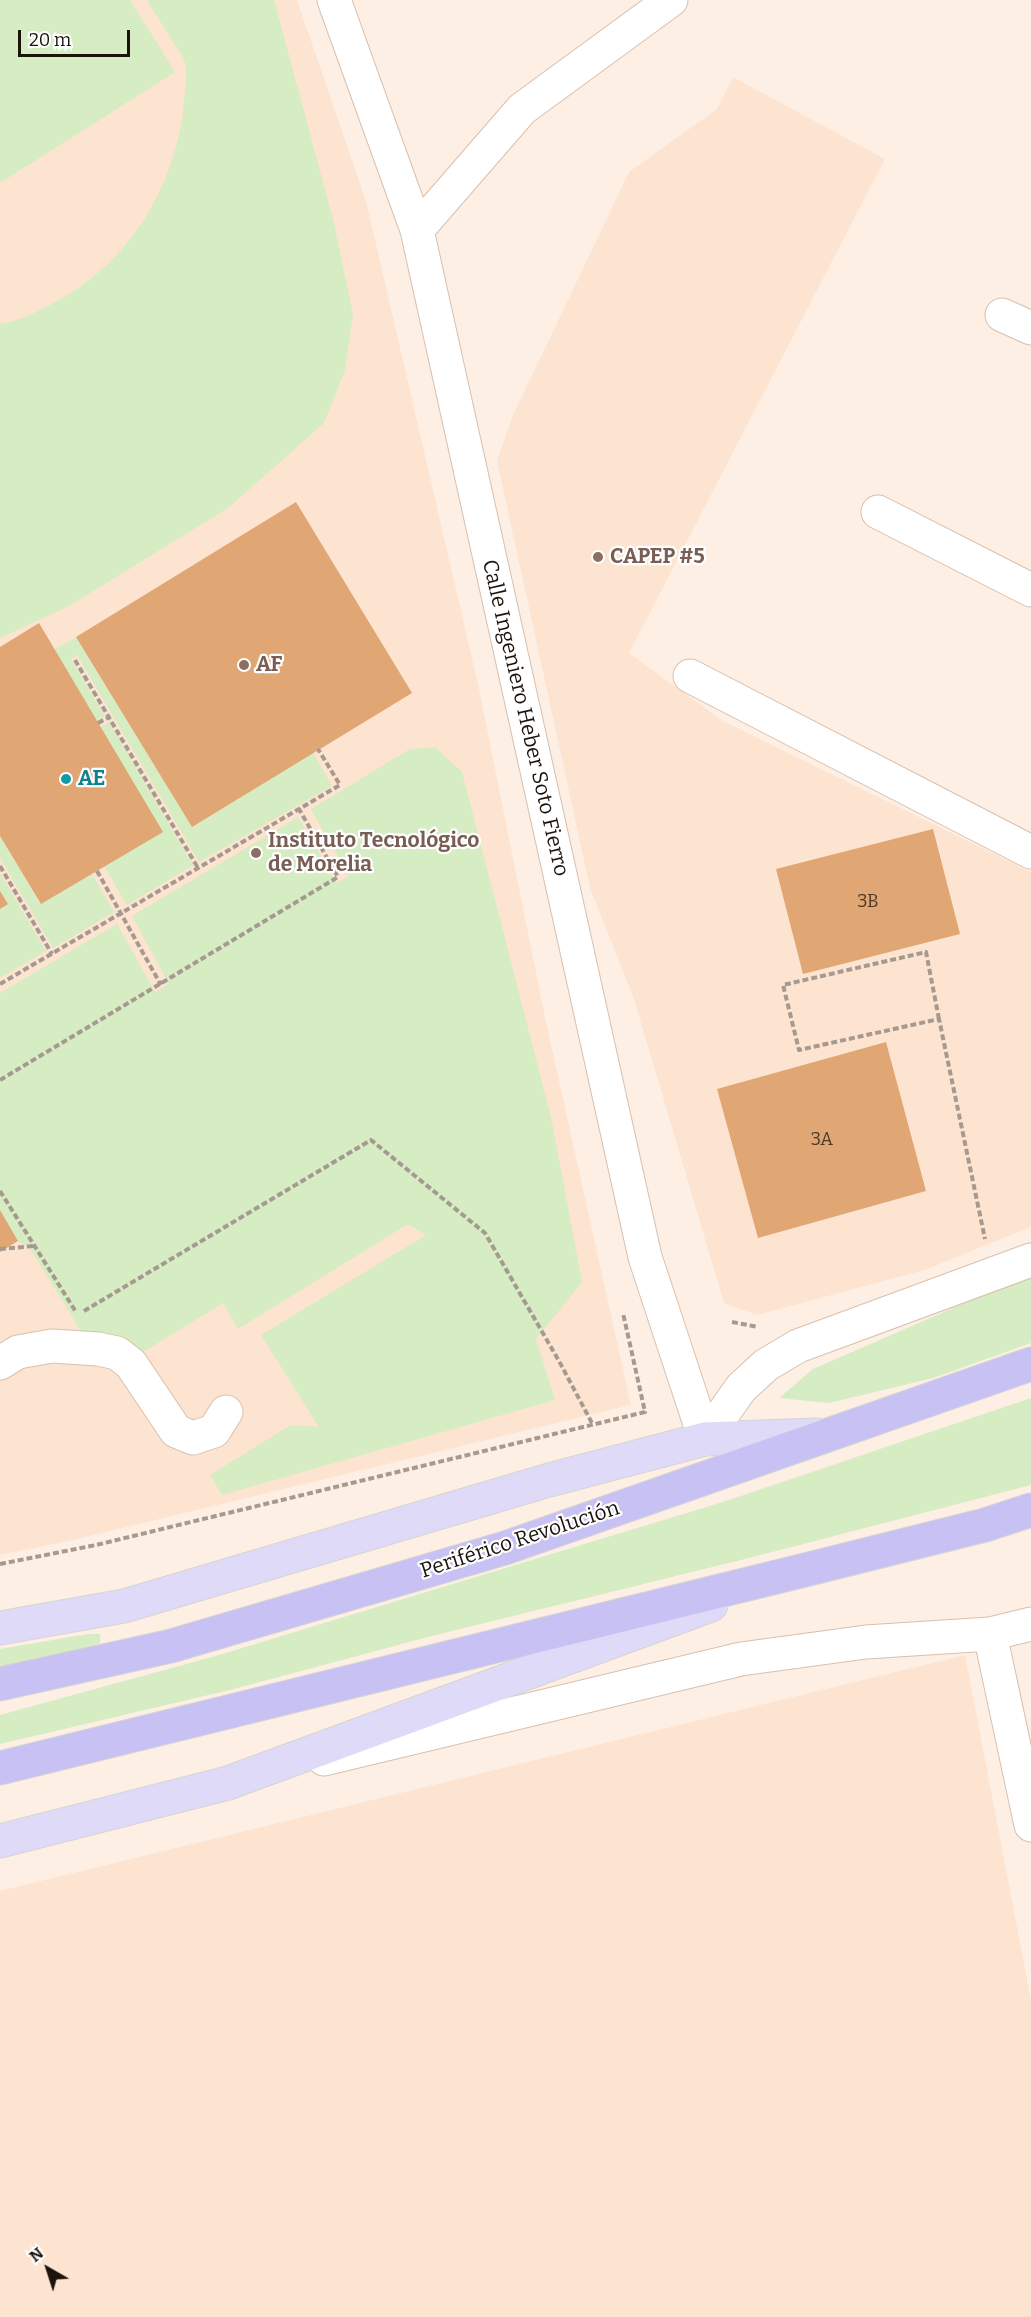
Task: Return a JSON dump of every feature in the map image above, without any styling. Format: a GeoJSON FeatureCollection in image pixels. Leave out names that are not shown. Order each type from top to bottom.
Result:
{"type":"FeatureCollection","features":[{"type":"Feature","properties":{"kind":"highway","name":"Periférico Revolución"},"geometry":{"type":"LineString","coordinates":[[0,1684],[171,1646],[505,1548],[1031,1365]]}},
{"type":"Feature","properties":{"kind":"highway"},"geometry":{"type":"LineString","coordinates":[[0,1768],[985,1525],[1031,1510]]}},
{"type":"Feature","properties":{"kind":"main road"},"geometry":{"type":"LineString","coordinates":[[0,1628],[124,1606],[549,1480],[705,1439],[830,1435]]}},
{"type":"Feature","properties":{"kind":"main road"},"geometry":{"type":"LineString","coordinates":[[0,1841],[228,1783],[817,1567]]}},
{"type":"Feature","properties":{"kind":"street","name":"Calle Ingeniero Heber Soto Fierro"},"geometry":{"type":"LineString","coordinates":[[334,0],[417,230],[645,1257],[705,1439]]}},
{"type":"Feature","properties":{"kind":"street"},"geometry":{"type":"LineString","coordinates":[[417,230],[522,109],[671,0]]}},
{"type":"Feature","properties":{"kind":"street"},"geometry":{"type":"LineString","coordinates":[[878,512],[1031,590]]}},
{"type":"Feature","properties":{"kind":"street"},"geometry":{"type":"LineString","coordinates":[[690,676],[1031,852]]}},
{"type":"Feature","properties":{"kind":"street"},"geometry":{"type":"LineString","coordinates":[[705,1439],[741,1388],[766,1365],[798,1346],[1031,1260]]}},
{"type":"Feature","properties":{"kind":"street"},"geometry":{"type":"LineString","coordinates":[[0,1363],[18,1352],[52,1346],[98,1349],[117,1353],[131,1364],[176,1431],[193,1438],[214,1431],[226,1412]]}},
{"type":"Feature","properties":{"kind":"street"},"geometry":{"type":"LineString","coordinates":[[228,1783],[741,1659],[866,1642],[990,1635],[1031,1624]]}},
{"type":"Feature","properties":{"kind":"street"},"geometry":{"type":"LineString","coordinates":[[990,1635],[1031,1825]]}},
{"type":"Feature","properties":{"kind":"path"},"geometry":{"type":"LineString","coordinates":[[75,660],[198,868]]}},
{"type":"Feature","properties":{"kind":"path"},"geometry":{"type":"LineString","coordinates":[[98,723],[109,717]]}},
{"type":"Feature","properties":{"kind":"path"},"geometry":{"type":"LineString","coordinates":[[0,984],[340,785],[318,749]]}},
{"type":"Feature","properties":{"kind":"path"},"geometry":{"type":"LineString","coordinates":[[0,1080],[338,877],[299,809]]}},
{"type":"Feature","properties":{"kind":"path"},"geometry":{"type":"LineString","coordinates":[[0,866],[52,954]]}},
{"type":"Feature","properties":{"kind":"path"},"geometry":{"type":"LineString","coordinates":[[97,871],[161,985]]}},
{"type":"Feature","properties":{"kind":"path"},"geometry":{"type":"LineString","coordinates":[[939,1019],[799,1050],[783,985],[926,952],[994,1275]]}},
{"type":"Feature","properties":{"kind":"path"},"geometry":{"type":"LineString","coordinates":[[0,1191],[77,1314],[372,1140],[485,1233],[593,1425]]}},
{"type":"Feature","properties":{"kind":"path"},"geometry":{"type":"LineString","coordinates":[[0,1249],[34,1246]]}},
{"type":"Feature","properties":{"kind":"path"},"geometry":{"type":"LineString","coordinates":[[0,1564],[96,1545],[645,1412],[621,1306]]}},
{"type":"Feature","properties":{"kind":"shaded area","name":"Instituto Tecnológico de Morelia"},"geometry":{"type":"Polygon","coordinates":[[[0,0],[297,0],[366,201],[478,684],[546,1022],[631,1405],[73,1540],[0,1555],[0,0]]]}},
{"type":"Feature","properties":{"kind":"shaded area"},"geometry":{"type":"Polygon","coordinates":[[[733,77],[885,159],[629,653],[723,721],[1031,872],[1031,1227],[925,1270],[757,1315],[724,1303],[633,996],[590,888],[497,461],[513,415],[629,172],[717,109],[733,77]]]}},
{"type":"Feature","properties":{"kind":"shaded area"},"geometry":{"type":"Polygon","coordinates":[[[965,1655],[1031,2000],[1031,2317],[0,2317],[0,1891],[965,1655]]]}},
{"type":"Feature","properties":{"kind":"green space"},"geometry":{"type":"Polygon","coordinates":[[[0,0],[130,0],[175,72],[0,183],[0,0]]]}},
{"type":"Feature","properties":{"kind":"green space"},"geometry":{"type":"Polygon","coordinates":[[[147,0],[274,0],[333,219],[353,314],[345,370],[324,423],[228,508],[69,606],[0,638],[0,324],[38,311],[59,300],[84,284],[107,265],[143,221],[169,170],[183,113],[186,67],[183,56],[147,0]]]}},
{"type":"Feature","properties":{"kind":"green space"},"geometry":{"type":"Polygon","coordinates":[[[76,637],[192,827],[313,753],[332,786],[199,862],[77,655],[71,659],[105,716],[96,720],[54,649],[76,637]]]}},
{"type":"Feature","properties":{"kind":"green space"},"geometry":{"type":"Polygon","coordinates":[[[109,722],[193,865],[127,905],[104,866],[101,727],[109,722]]]}},
{"type":"Feature","properties":{"kind":"green space"},"geometry":{"type":"Polygon","coordinates":[[[435,747],[462,772],[551,1117],[582,1282],[536,1339],[555,1400],[222,1495],[210,1475],[291,1425],[319,1427],[261,1335],[426,1235],[408,1224],[238,1329],[223,1303],[135,1357],[121,1337],[84,1336],[31,1250],[18,1241],[0,1210],[0,993],[117,924],[155,992],[169,984],[132,916],[298,817],[337,883],[349,876],[311,809],[410,749],[435,747]]]}},
{"type":"Feature","properties":{"kind":"green space"},"geometry":{"type":"Polygon","coordinates":[[[0,836],[40,904],[92,874],[114,912],[53,948],[0,858],[0,836]]]}},
{"type":"Feature","properties":{"kind":"green space"},"geometry":{"type":"Polygon","coordinates":[[[0,873],[46,951],[0,978],[0,909],[8,904],[0,891],[0,873]]]}},
{"type":"Feature","properties":{"kind":"green space"},"geometry":{"type":"Polygon","coordinates":[[[1031,1274],[1031,1343],[933,1378],[829,1403],[779,1398],[813,1369],[1031,1274]]]}},
{"type":"Feature","properties":{"kind":"green space"},"geometry":{"type":"Polygon","coordinates":[[[1031,1398],[1031,1485],[749,1558],[428,1637],[230,1690],[0,1744],[0,1715],[219,1655],[726,1501],[1031,1398]]]}},
{"type":"Feature","properties":{"kind":"green space"},"geometry":{"type":"Polygon","coordinates":[[[100,1634],[100,1643],[0,1667],[0,1649],[100,1634]]]}},
{"type":"Feature","properties":{"kind":"building","name":"AF"},"geometry":{"type":"Polygon","coordinates":[[[296,502],[412,693],[192,827],[76,637],[296,502]]]}},
{"type":"Feature","properties":{"kind":"building","name":"AE"},"geometry":{"type":"Polygon","coordinates":[[[39,623],[163,832],[41,904],[0,836],[0,647],[39,623]]]}},
{"type":"Feature","properties":{"kind":"building"},"geometry":{"type":"Polygon","coordinates":[[[933,829],[960,934],[803,974],[776,869],[933,829]]]}},
{"type":"Feature","properties":{"kind":"building"},"geometry":{"type":"Polygon","coordinates":[[[0,891],[8,904],[0,909],[0,891]]]}},
{"type":"Feature","properties":{"kind":"building"},"geometry":{"type":"Polygon","coordinates":[[[886,1042],[926,1191],[758,1238],[717,1089],[886,1042]]]}},
{"type":"Feature","properties":{"kind":"building"},"geometry":{"type":"Polygon","coordinates":[[[0,1210],[18,1241],[0,1252],[0,1210]]]}},
{"type":"Feature","properties":{"kind":"place","name":"CAPEP #5"},"geometry":{"type":"Point","coordinates":[598,557]}},
{"type":"Feature","properties":{"kind":"place","name":"AF"},"geometry":{"type":"Point","coordinates":[244,665]}},
{"type":"Feature","properties":{"kind":"place","name":"AE"},"geometry":{"type":"Point","coordinates":[66,779]}},
{"type":"Feature","properties":{"kind":"place","name":"Instituto Tecnológico de Morelia"},"geometry":{"type":"Point","coordinates":[256,853]}}]}
